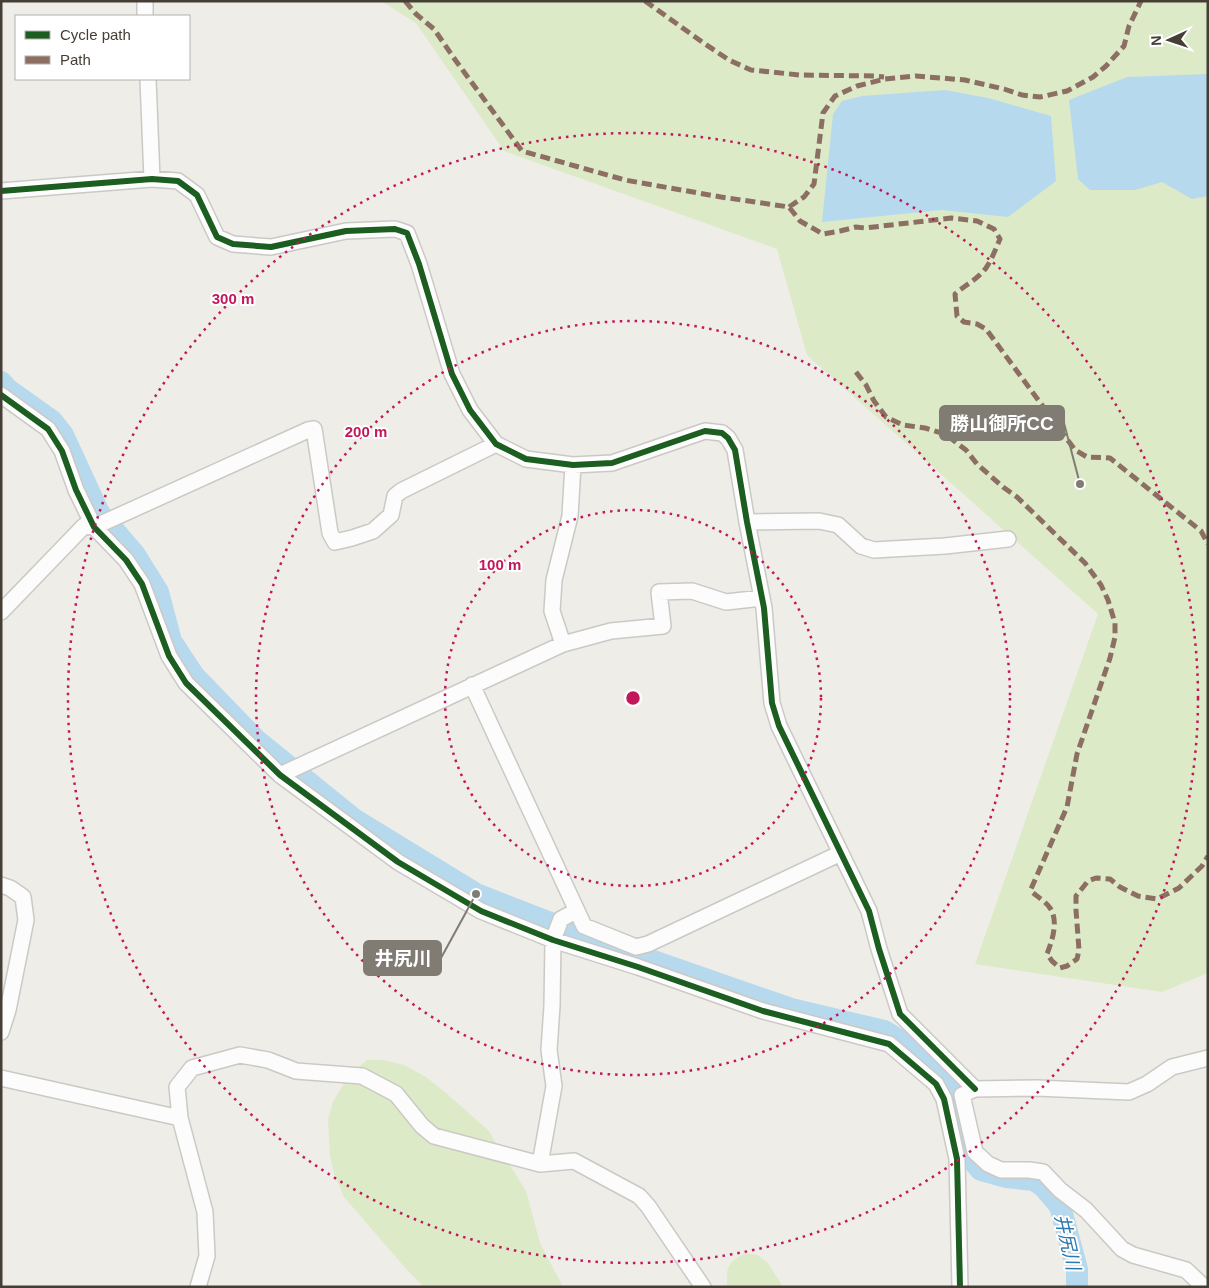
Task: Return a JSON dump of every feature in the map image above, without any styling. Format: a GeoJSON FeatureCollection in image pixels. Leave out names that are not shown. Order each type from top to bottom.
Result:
{"type":"FeatureCollection","features":[{"type":"Feature","properties":{"kind":"street"},"geometry":{"type":"LineString","coordinates":[[145,1],[146,15]]}},
{"type":"Feature","properties":{"kind":"street"},"geometry":{"type":"LineString","coordinates":[[148,80],[152,179]]}},
{"type":"Feature","properties":{"kind":"street"},"geometry":{"type":"LineString","coordinates":[[1,192],[152,179],[178,181],[197,195],[217,237],[233,244],[271,247],[346,232],[395,229],[407,233],[452,374],[470,410],[496,444],[526,459],[573,465],[612,463],[705,431],[722,433],[728,438],[735,450],[746,522],[764,608],[772,703],[779,726],[869,911],[900,1014],[958,1095],[976,1152],[988,1164],[1001,1170],[1043,1172],[1060,1190],[1086,1210],[1122,1249],[1133,1255],[1186,1270],[1204,1287]]}},
{"type":"Feature","properties":{"kind":"street"},"geometry":{"type":"LineString","coordinates":[[1,395],[48,429],[62,452],[76,490],[94,527],[126,560],[142,584],[169,656],[186,683],[280,775],[398,862],[481,910],[553,940],[638,967],[763,1011],[889,1044],[936,1084],[958,1095],[1037,1088],[1129,1092],[1147,1084],[1172,1067],[1208,1058]]}},
{"type":"Feature","properties":{"kind":"street"},"geometry":{"type":"LineString","coordinates":[[1,612],[84,526],[94,527],[308,430],[314,429],[330,532],[335,542],[373,531],[391,515],[395,496],[401,491],[496,444]]}},
{"type":"Feature","properties":{"kind":"street"},"geometry":{"type":"LineString","coordinates":[[563,644],[552,611],[554,580],[570,516],[573,465]]}},
{"type":"Feature","properties":{"kind":"street"},"geometry":{"type":"LineString","coordinates":[[746,522],[819,522],[838,525],[861,546],[874,550],[945,546],[1008,539]]}},
{"type":"Feature","properties":{"kind":"street"},"geometry":{"type":"LineString","coordinates":[[280,775],[563,644],[611,631],[663,626],[659,592],[692,591],[726,602],[762,598]]}},
{"type":"Feature","properties":{"kind":"street"},"geometry":{"type":"LineString","coordinates":[[472,685],[584,926],[636,947],[648,944],[841,853]]}},
{"type":"Feature","properties":{"kind":"street"},"geometry":{"type":"LineString","coordinates":[[1,884],[23,898],[26,920],[8,1010],[1,1032]]}},
{"type":"Feature","properties":{"kind":"street"},"geometry":{"type":"LineString","coordinates":[[540,1164],[554,1086],[549,1050],[553,940],[561,919],[576,911]]}},
{"type":"Feature","properties":{"kind":"street"},"geometry":{"type":"LineString","coordinates":[[198,1287],[207,1256],[205,1212],[180,1118],[177,1087],[192,1068],[240,1055],[268,1060],[296,1071],[362,1076],[396,1094],[422,1126],[434,1136],[540,1164],[574,1161],[639,1196],[648,1206],[702,1287]]}},
{"type":"Feature","properties":{"kind":"street"},"geometry":{"type":"LineString","coordinates":[[1,1078],[180,1118]]}},
{"type":"Feature","properties":{"kind":"street"},"geometry":{"type":"LineString","coordinates":[[958,1095],[957,1159],[960,1287]]}},
{"type":"Feature","properties":{"kind":"green space"},"geometry":{"type":"Polygon","coordinates":[[[381,1],[1208,1],[1208,973],[1162,992],[975,964],[1098,614],[807,355],[777,249],[504,151],[416,23],[381,1]]]}},
{"type":"Feature","properties":{"kind":"green space"},"geometry":{"type":"Polygon","coordinates":[[[367,1060],[383,1060],[404,1065],[426,1077],[488,1130],[526,1191],[540,1243],[563,1287],[424,1287],[407,1270],[344,1197],[334,1173],[330,1156],[328,1119],[333,1102],[349,1075],[367,1060]]]}},
{"type":"Feature","properties":{"kind":"green space"},"geometry":{"type":"Polygon","coordinates":[[[745,1253],[757,1255],[768,1263],[783,1287],[727,1287],[729,1266],[734,1260],[745,1253]]]}},
{"type":"Feature","properties":{"kind":"water"},"geometry":{"type":"Polygon","coordinates":[[[1208,74],[1208,196],[1192,199],[1162,182],[1135,190],[1090,190],[1078,179],[1069,100],[1127,77],[1208,74]]]}},
{"type":"Feature","properties":{"kind":"water"},"geometry":{"type":"Polygon","coordinates":[[[945,90],[988,98],[1051,116],[1056,181],[1008,217],[942,210],[822,222],[833,114],[842,101],[862,96],[945,90]]]}},
{"type":"Feature","properties":{"kind":"waterway","name":"井尻川"},"geometry":{"type":"LineString","coordinates":[[1,382],[7,389],[52,421],[63,435],[99,513],[135,555],[158,592],[171,641],[194,676],[256,740],[355,820],[476,894],[607,945],[791,1009],[884,1031],[920,1053],[949,1082],[968,1155],[981,1170],[1006,1177],[1034,1180],[1043,1186],[1060,1206],[1077,1269],[1077,1287]]}},
{"type":"Feature","properties":{"kind":"marked path"},"geometry":{"type":"LineString","coordinates":[[405,1],[416,14],[434,29],[522,151],[625,180],[789,207],[800,221],[823,234],[856,227],[865,228],[951,218],[977,221],[994,229],[1000,239],[988,265],[979,275],[955,294],[957,316],[964,322],[977,324],[986,329],[1075,450],[1087,457],[1110,458],[1201,531],[1208,544]]}},
{"type":"Feature","properties":{"kind":"marked path"},"geometry":{"type":"LineString","coordinates":[[645,1],[729,60],[751,70],[800,75],[884,77]]}},
{"type":"Feature","properties":{"kind":"marked path"},"geometry":{"type":"LineString","coordinates":[[789,207],[804,197],[814,184],[823,113],[835,96],[857,86],[885,79],[916,76],[965,80],[1022,95],[1040,97],[1067,91],[1093,77],[1124,46],[1129,26],[1141,1]]}},
{"type":"Feature","properties":{"kind":"marked path"},"geometry":{"type":"LineString","coordinates":[[856,372],[886,417],[903,425],[925,428],[945,434],[966,450],[977,464],[1017,497],[1085,563],[1101,585],[1108,600],[1115,623],[1115,637],[1110,658],[1077,754],[1067,807],[1031,889],[1053,913],[1054,931],[1047,954],[1052,961],[1060,968],[1067,966],[1077,959],[1079,950],[1076,896],[1088,881],[1096,878],[1110,879],[1120,887],[1138,896],[1157,899],[1179,888],[1202,866],[1208,856]]}},
{"type":"Feature","properties":{"kind":"cycle path"},"geometry":{"type":"LineString","coordinates":[[1,191],[152,179],[178,181],[197,195],[217,237],[233,244],[271,247],[346,231],[395,229],[407,233],[419,264],[452,374],[470,410],[496,444],[526,459],[573,465],[612,463],[705,431],[722,433],[728,438],[735,450],[764,608],[772,703],[779,726],[869,911],[900,1014],[975,1089]]}},
{"type":"Feature","properties":{"kind":"cycle path"},"geometry":{"type":"LineString","coordinates":[[1,395],[48,429],[62,451],[76,490],[94,527],[126,560],[142,584],[169,656],[186,683],[280,775],[398,862],[481,911],[553,940],[638,967],[763,1011],[889,1044],[936,1084],[944,1099],[957,1159],[960,1287]]}},
{"type":"Feature","properties":{"kind":"place","name":"勝山御所CC"},"geometry":{"type":"Point","coordinates":[1080,484]}},
{"type":"Feature","properties":{"kind":"place","name":"井尻川"},"geometry":{"type":"Point","coordinates":[476,894]}}]}
